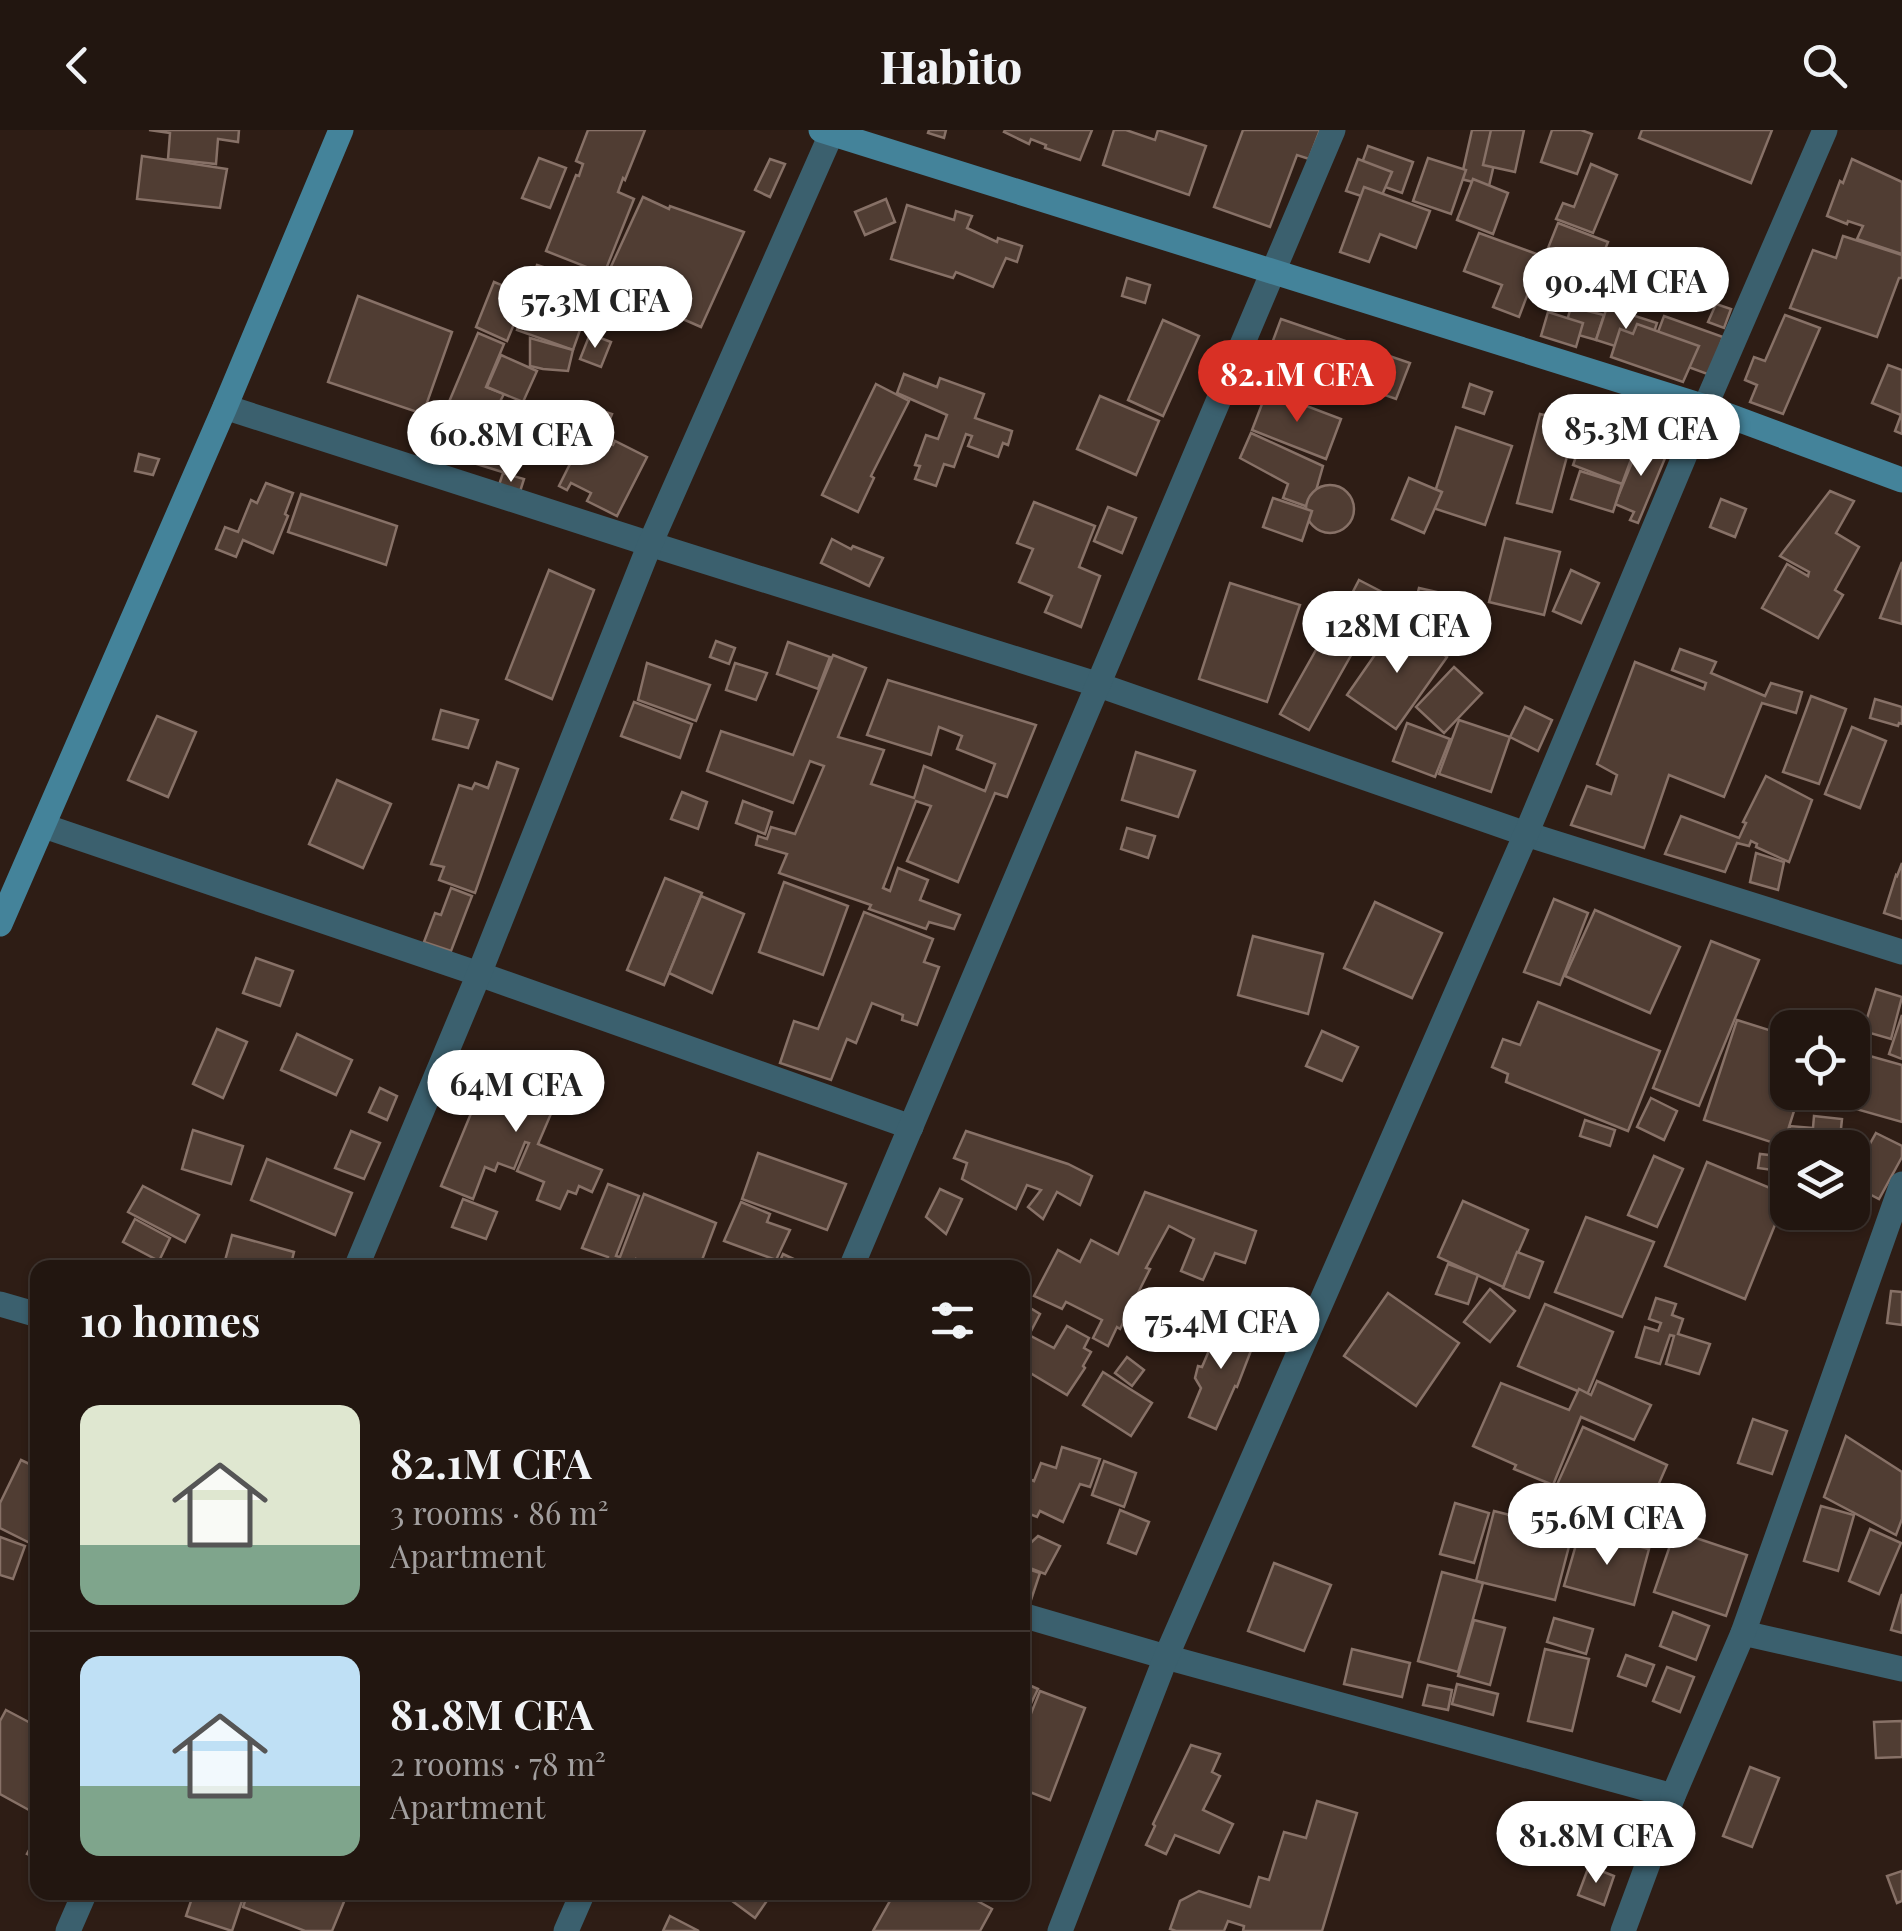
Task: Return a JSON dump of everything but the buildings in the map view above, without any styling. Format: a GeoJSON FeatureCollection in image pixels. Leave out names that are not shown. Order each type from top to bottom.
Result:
{"type":"FeatureCollection","features":[{"type":"Feature","properties":{"kind":"main road"},"geometry":{"type":"LineString","coordinates":[[0,924],[341,130]]}},
{"type":"Feature","properties":{"kind":"main road"},"geometry":{"type":"LineString","coordinates":[[828,131],[1706,407],[1902,480]]}},
{"type":"Feature","properties":{"kind":"street"},"geometry":{"type":"LineString","coordinates":[[854,1260],[1333,130]]}},
{"type":"Feature","properties":{"kind":"street"},"geometry":{"type":"LineString","coordinates":[[1060,1931],[1166,1657],[1526,834],[1825,130]]}},
{"type":"Feature","properties":{"kind":"street"},"geometry":{"type":"LineString","coordinates":[[359,1260],[479,974],[650,544],[828,131]]}},
{"type":"Feature","properties":{"kind":"street"},"geometry":{"type":"LineString","coordinates":[[225,407],[1096,684],[1526,834],[1902,952]]}},
{"type":"Feature","properties":{"kind":"street"},"geometry":{"type":"LineString","coordinates":[[44,826],[479,974],[910,1127]]}},
{"type":"Feature","properties":{"kind":"street"},"geometry":{"type":"LineString","coordinates":[[1624,1931],[1673,1796],[1742,1633],[1902,1184]]}},
{"type":"Feature","properties":{"kind":"street"},"geometry":{"type":"LineString","coordinates":[[0,1304],[30,1313]]}},
{"type":"Feature","properties":{"kind":"street"},"geometry":{"type":"LineString","coordinates":[[1030,1617],[1673,1796]]}},
{"type":"Feature","properties":{"kind":"street"},"geometry":{"type":"LineString","coordinates":[[1742,1633],[1902,1670]]}},
{"type":"Feature","properties":{"kind":"street"},"geometry":{"type":"LineString","coordinates":[[68,1931],[82,1900]]}},
{"type":"Feature","properties":{"kind":"street"},"geometry":{"type":"LineString","coordinates":[[566,1931],[580,1900]]}}]}
